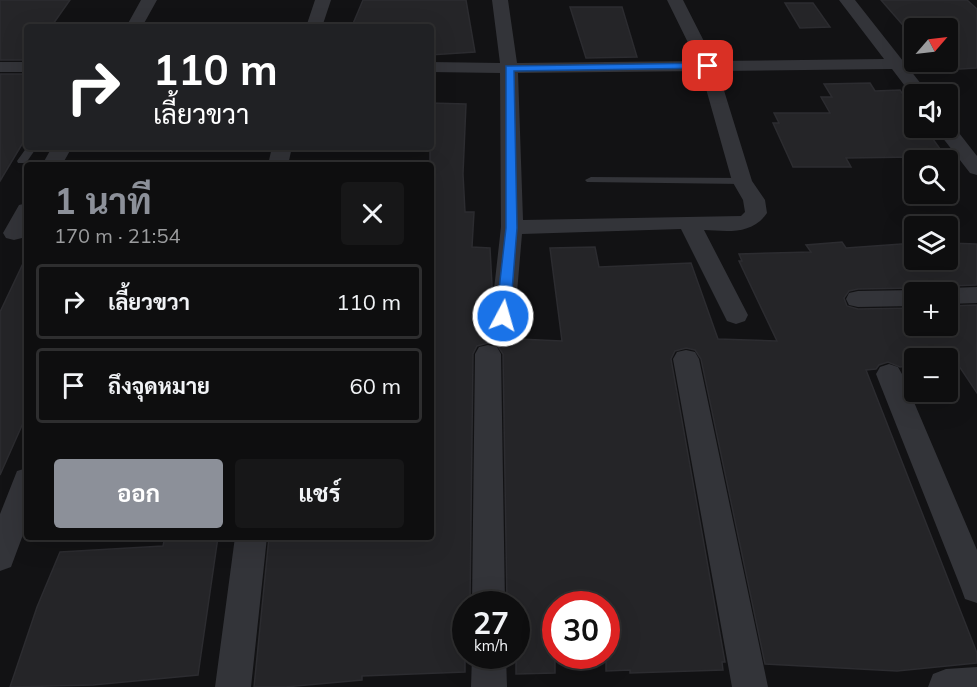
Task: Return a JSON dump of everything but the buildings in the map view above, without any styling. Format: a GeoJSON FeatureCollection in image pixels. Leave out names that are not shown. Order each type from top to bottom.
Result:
{"type":"FeatureCollection","features":[{"type":"Feature","properties":{"kind":"street"},"geometry":{"type":"LineString","coordinates":[[136,24],[149,0]]}},
{"type":"Feature","properties":{"kind":"street"},"geometry":{"type":"LineString","coordinates":[[315,24],[323,0]]}},
{"type":"Feature","properties":{"kind":"street"},"geometry":{"type":"LineString","coordinates":[[500,0],[509,68],[512,228],[503,316]]}},
{"type":"Feature","properties":{"kind":"street"},"geometry":{"type":"LineString","coordinates":[[512,228],[688,222],[729,224],[747,222],[756,213],[754,200],[742,181],[708,66],[675,0]]}},
{"type":"Feature","properties":{"kind":"street"},"geometry":{"type":"LineString","coordinates":[[847,0],[912,84]]}},
{"type":"Feature","properties":{"kind":"street"},"geometry":{"type":"LineString","coordinates":[[434,67],[897,64]]}},
{"type":"Feature","properties":{"kind":"street"},"geometry":{"type":"LineString","coordinates":[[0,67],[24,67]]}},
{"type":"Feature","properties":{"kind":"street"},"geometry":{"type":"LineString","coordinates":[[953,138],[977,169]]}},
{"type":"Feature","properties":{"kind":"street"},"geometry":{"type":"LineString","coordinates":[[14,233],[24,215]]}},
{"type":"Feature","properties":{"kind":"street"},"geometry":{"type":"LineString","coordinates":[[688,222],[736,315]]}},
{"type":"Feature","properties":{"kind":"street"},"geometry":{"type":"LineString","coordinates":[[958,296],[977,295]]}},
{"type":"Feature","properties":{"kind":"street"},"geometry":{"type":"LineString","coordinates":[[858,300],[904,298]]}},
{"type":"Feature","properties":{"kind":"street"},"geometry":{"type":"LineString","coordinates":[[488,354],[489,591]]}},
{"type":"Feature","properties":{"kind":"street"},"geometry":{"type":"LineString","coordinates":[[686,359],[750,687]]}},
{"type":"Feature","properties":{"kind":"street"},"geometry":{"type":"LineString","coordinates":[[889,374],[977,588]]}},
{"type":"Feature","properties":{"kind":"street"},"geometry":{"type":"LineString","coordinates":[[0,557],[24,489]]}},
{"type":"Feature","properties":{"kind":"street"},"geometry":{"type":"LineString","coordinates":[[232,687],[251,540]]}},
{"type":"Feature","properties":{"kind":"street"},"geometry":{"type":"LineString","coordinates":[[489,669],[489,687]]}},
{"type":"Feature","properties":{"kind":"street"},"geometry":{"type":"LineString","coordinates":[[946,687],[977,685]]}},
{"type":"Feature","properties":{"kind":"lane"},"geometry":{"type":"LineString","coordinates":[[22,161],[30,150]]}},
{"type":"Feature","properties":{"kind":"lane"},"geometry":{"type":"LineString","coordinates":[[591,180],[742,181]]}},
{"type":"Feature","properties":{"kind":"route"},"geometry":{"type":"LineString","coordinates":[[503,316],[512,228],[509,68],[708,66]]}}]}
